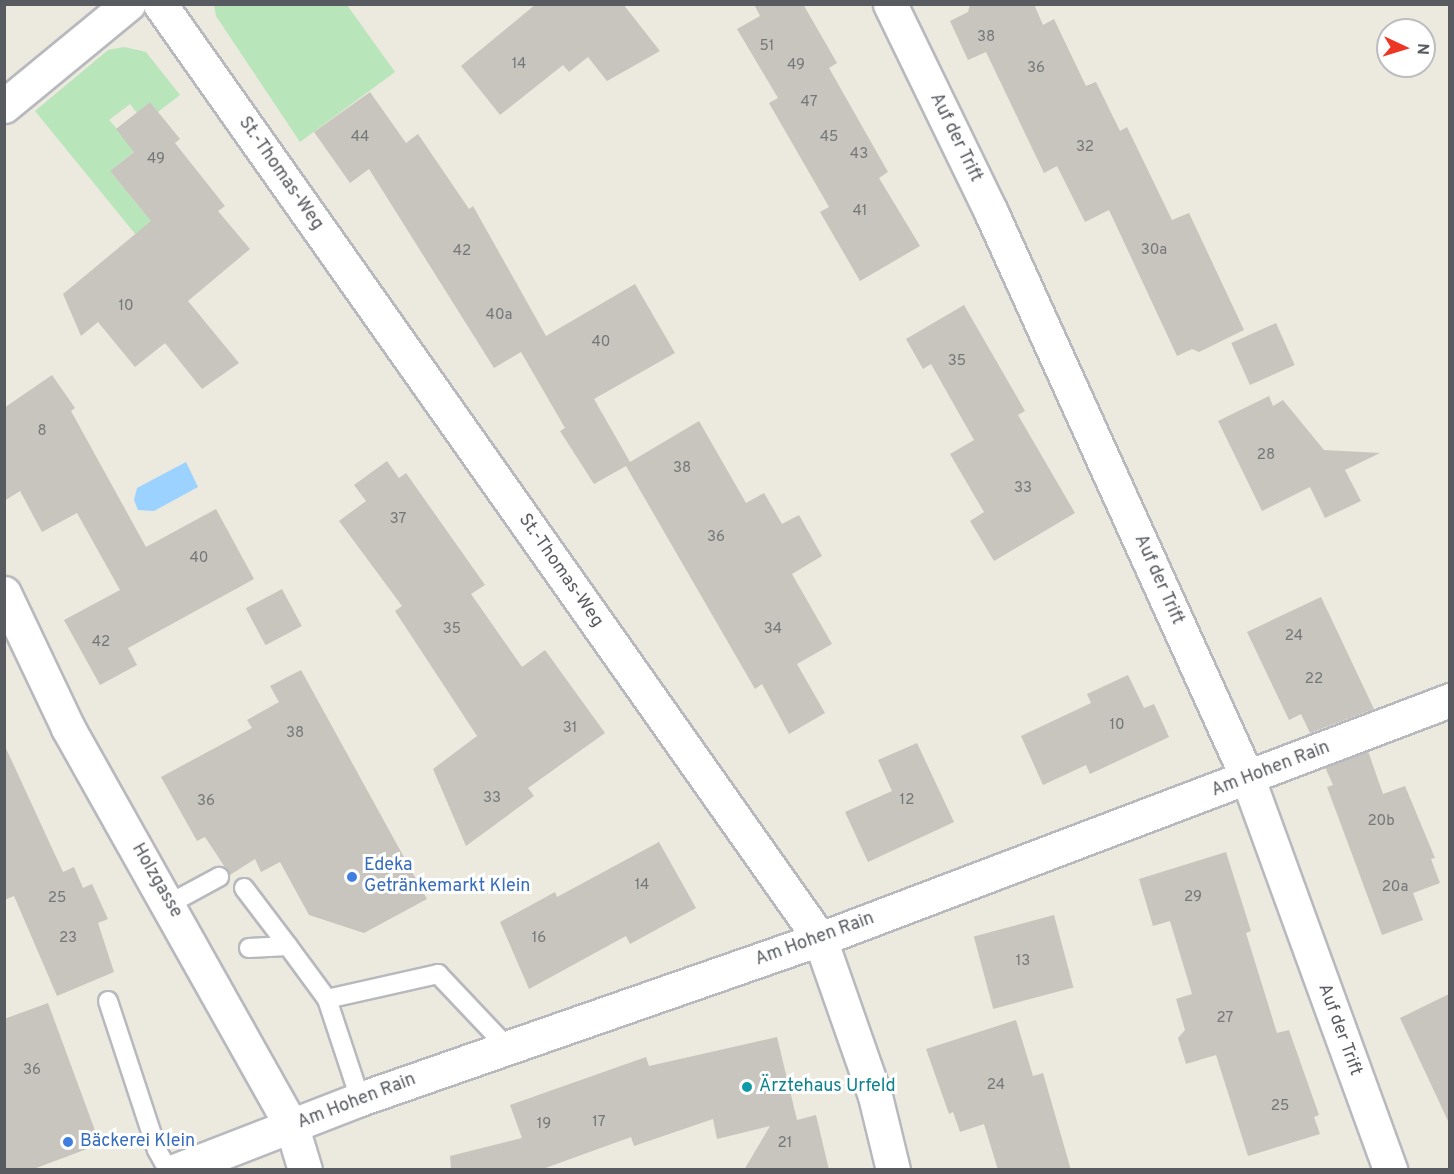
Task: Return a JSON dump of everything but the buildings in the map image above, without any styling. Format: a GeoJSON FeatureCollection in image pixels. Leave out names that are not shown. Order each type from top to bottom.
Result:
{"type":"FeatureCollection","features":[{"type":"Feature","properties":{"kind":"street"},"geometry":{"type":"LineString","coordinates":[[4,106],[128,4]]}},
{"type":"Feature","properties":{"kind":"street","name":"St.-Thomas-Weg"},"geometry":{"type":"LineString","coordinates":[[160,4],[820,939],[875,1096],[893,1170]]}},
{"type":"Feature","properties":{"kind":"street","name":"Auf der Trift"},"geometry":{"type":"LineString","coordinates":[[890,4],[991,212],[1248,779],[1390,1170]]}},
{"type":"Feature","properties":{"kind":"street","name":"Holzgasse"},"geometry":{"type":"LineString","coordinates":[[4,592],[68,728],[169,904],[292,1127],[305,1170]]}},
{"type":"Feature","properties":{"kind":"street","name":"Am Hohen Rain"},"geometry":{"type":"LineString","coordinates":[[177,1170],[360,1099],[820,939],[1248,779],[1449,700]]}},
{"type":"Feature","properties":{"kind":"lane"},"geometry":{"type":"LineString","coordinates":[[169,904],[219,877]]}},
{"type":"Feature","properties":{"kind":"lane"},"geometry":{"type":"LineString","coordinates":[[244,888],[327,999],[360,1099]]}},
{"type":"Feature","properties":{"kind":"lane"},"geometry":{"type":"LineString","coordinates":[[249,948],[288,946]]}},
{"type":"Feature","properties":{"kind":"lane"},"geometry":{"type":"LineString","coordinates":[[327,999],[438,974],[507,1047]]}},
{"type":"Feature","properties":{"kind":"lane"},"geometry":{"type":"LineString","coordinates":[[108,1001],[157,1150],[168,1170]]}},
{"type":"Feature","properties":{"kind":"green space"},"geometry":{"type":"Polygon","coordinates":[[[214,5],[347,5],[395,72],[300,142],[216,16],[214,5]]]}},
{"type":"Feature","properties":{"kind":"green space"},"geometry":{"type":"Polygon","coordinates":[[[124,47],[146,52],[180,95],[158,112],[150,102],[137,113],[130,104],[109,120],[136,150],[110,171],[162,234],[145,246],[35,111],[108,50],[124,47]]]}},
{"type":"Feature","properties":{"kind":"water"},"geometry":{"type":"Polygon","coordinates":[[[186,462],[198,487],[154,511],[138,510],[134,500],[137,488],[186,462]]]}},
{"type":"Feature","properties":{"kind":"place","name":"Edeka Getränkemarkt Klein"},"geometry":{"type":"Point","coordinates":[352,877]}},
{"type":"Feature","properties":{"kind":"place","name":"Ärztehaus Urfeld"},"geometry":{"type":"Point","coordinates":[747,1087]}},
{"type":"Feature","properties":{"kind":"place","name":"Bäckerei Klein"},"geometry":{"type":"Point","coordinates":[68,1142]}}]}
